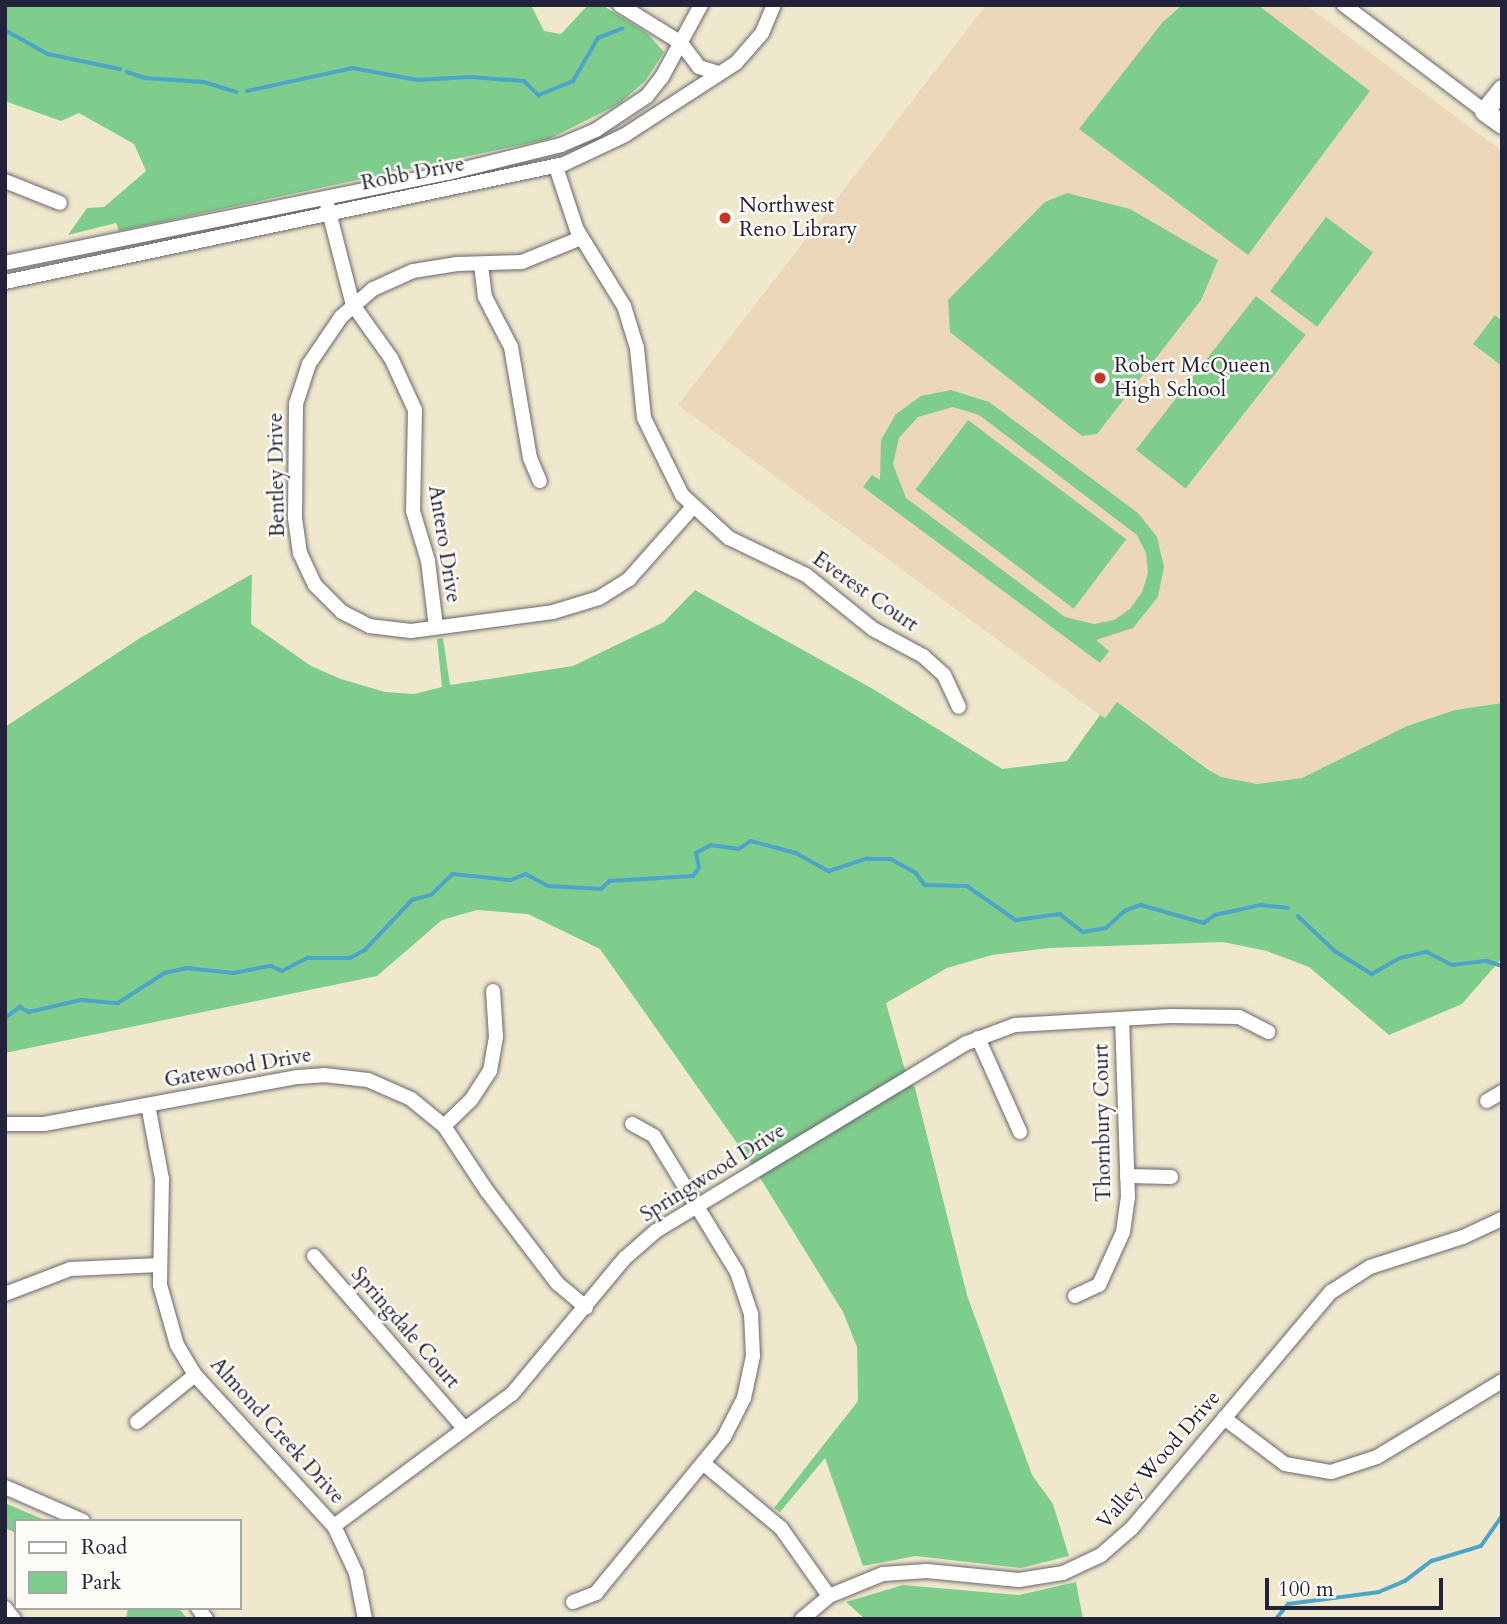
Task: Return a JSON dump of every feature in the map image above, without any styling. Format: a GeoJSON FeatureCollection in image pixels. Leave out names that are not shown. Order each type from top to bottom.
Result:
{"type":"FeatureCollection","features":[{"type":"Feature","properties":{"kind":"main road"},"geometry":{"type":"LineString","coordinates":[[1502,89],[1484,111],[1502,124]]}},
{"type":"Feature","properties":{"kind":"street"},"geometry":{"type":"LineString","coordinates":[[621,5],[681,43],[699,67],[719,72]]}},
{"type":"Feature","properties":{"kind":"street","name":"Robb Drive"},"geometry":{"type":"LineString","coordinates":[[5,263],[528,155],[581,137],[647,96],[681,43],[701,5]]}},
{"type":"Feature","properties":{"kind":"street"},"geometry":{"type":"LineString","coordinates":[[1344,5],[1484,111]]}},
{"type":"Feature","properties":{"kind":"street","name":"Robb Drive"},"geometry":{"type":"LineString","coordinates":[[5,282],[556,167],[625,135],[719,72],[752,47],[772,7]]}},
{"type":"Feature","properties":{"kind":"street","name":"Everest Court"},"geometry":{"type":"LineString","coordinates":[[556,167],[581,239],[624,306],[637,348],[644,418],[670,475],[692,508],[729,538],[806,575],[873,629],[923,656],[944,675],[959,707]]}},
{"type":"Feature","properties":{"kind":"street"},"geometry":{"type":"LineString","coordinates":[[5,181],[61,203]]}},
{"type":"Feature","properties":{"kind":"street","name":"Antero Drive"},"geometry":{"type":"LineString","coordinates":[[325,197],[353,304],[391,358],[415,410],[413,511],[428,561],[436,626]]}},
{"type":"Feature","properties":{"kind":"street","name":"Bentley Drive"},"geometry":{"type":"LineString","coordinates":[[436,626],[392,631],[362,623],[323,596],[306,568],[295,517],[296,404],[314,354],[353,304],[413,271],[522,262],[581,239]]}},
{"type":"Feature","properties":{"kind":"street"},"geometry":{"type":"LineString","coordinates":[[481,265],[485,298],[511,347],[530,458],[540,481]]}},
{"type":"Feature","properties":{"kind":"street"},"geometry":{"type":"LineString","coordinates":[[436,626],[553,612],[599,598],[629,579],[692,508]]}},
{"type":"Feature","properties":{"kind":"street"},"geometry":{"type":"LineString","coordinates":[[444,1126],[471,1100],[490,1070],[496,1037],[493,991]]}},
{"type":"Feature","properties":{"kind":"street"},"geometry":{"type":"LineString","coordinates":[[1122,1020],[1222,1015],[1254,1023],[1268,1032]]}},
{"type":"Feature","properties":{"kind":"street","name":"Thornbury Court"},"geometry":{"type":"LineString","coordinates":[[1030,1024],[1122,1020],[1127,1176],[1123,1232],[1112,1264],[1099,1284],[1075,1296]]}},
{"type":"Feature","properties":{"kind":"street","name":"Springwood Drive"},"geometry":{"type":"LineString","coordinates":[[334,1526],[530,1376],[640,1244],[698,1206],[978,1038],[1030,1024]]}},
{"type":"Feature","properties":{"kind":"street"},"geometry":{"type":"LineString","coordinates":[[978,1038],[1020,1132]]}},
{"type":"Feature","properties":{"kind":"street","name":"Gatewood Drive"},"geometry":{"type":"LineString","coordinates":[[5,1124],[44,1124],[298,1077],[346,1076],[390,1088],[444,1126],[487,1191],[558,1283],[586,1307]]}},
{"type":"Feature","properties":{"kind":"street"},"geometry":{"type":"LineString","coordinates":[[1488,1101],[1502,1092]]}},
{"type":"Feature","properties":{"kind":"street","name":"Almond Creek Drive"},"geometry":{"type":"LineString","coordinates":[[148,1105],[162,1179],[160,1265],[169,1326],[195,1375],[334,1526],[356,1573],[365,1619]]}},
{"type":"Feature","properties":{"kind":"street"},"geometry":{"type":"LineString","coordinates":[[573,1602],[596,1592],[724,1437],[744,1398],[753,1335],[737,1272],[654,1136],[632,1124]]}},
{"type":"Feature","properties":{"kind":"street"},"geometry":{"type":"LineString","coordinates":[[1127,1176],[1171,1177]]}},
{"type":"Feature","properties":{"kind":"street","name":"Valley Wood Drive"},"geometry":{"type":"LineString","coordinates":[[802,1619],[829,1597],[861,1580],[905,1571],[1020,1580],[1083,1565],[1132,1528],[1315,1307],[1350,1278],[1391,1258],[1463,1237],[1502,1219]]}},
{"type":"Feature","properties":{"kind":"street","name":"Springdale Court"},"geometry":{"type":"LineString","coordinates":[[314,1256],[464,1428]]}},
{"type":"Feature","properties":{"kind":"street"},"geometry":{"type":"LineString","coordinates":[[5,1294],[70,1269],[120,1263],[160,1265]]}},
{"type":"Feature","properties":{"kind":"street"},"geometry":{"type":"LineString","coordinates":[[137,1422],[195,1375]]}},
{"type":"Feature","properties":{"kind":"street"},"geometry":{"type":"LineString","coordinates":[[1224,1418],[1285,1464],[1331,1472],[1371,1461],[1502,1381]]}},
{"type":"Feature","properties":{"kind":"street"},"geometry":{"type":"LineString","coordinates":[[703,1462],[781,1528],[829,1597]]}},
{"type":"Feature","properties":{"kind":"street"},"geometry":{"type":"LineString","coordinates":[[5,1487],[78,1519]]}},
{"type":"Feature","properties":{"kind":"street"},"geometry":{"type":"LineString","coordinates":[[5,1608],[14,1619]]}},
{"type":"Feature","properties":{"kind":"shaded area","name":"Robert McQueen High School"},"geometry":{"type":"Polygon","coordinates":[[[986,5],[1306,5],[1502,151],[1502,703],[1455,710],[1407,726],[1302,778],[1257,784],[1221,777],[1117,703],[1104,718],[678,405],[986,5]]]}},
{"type":"Feature","properties":{"kind":"green space"},"geometry":{"type":"Polygon","coordinates":[[[5,5],[531,5],[544,31],[561,34],[588,5],[602,5],[647,33],[664,52],[645,81],[619,104],[549,139],[119,231],[116,223],[68,235],[87,208],[104,207],[146,171],[134,144],[79,113],[61,121],[5,101],[5,5]]]}},
{"type":"Feature","properties":{"kind":"green space"},"geometry":{"type":"Polygon","coordinates":[[[1182,5],[1258,5],[1370,91],[1248,255],[1079,129],[1162,23],[1182,5]]]}},
{"type":"Feature","properties":{"kind":"green space"},"geometry":{"type":"Polygon","coordinates":[[[1067,193],[1130,209],[1218,260],[1201,300],[1097,434],[1082,436],[950,332],[948,300],[1045,202],[1067,193]]]}},
{"type":"Feature","properties":{"kind":"green space"},"geometry":{"type":"Polygon","coordinates":[[[1326,217],[1373,253],[1317,327],[1270,291],[1326,217]]]}},
{"type":"Feature","properties":{"kind":"green space"},"geometry":{"type":"Polygon","coordinates":[[[1256,296],[1306,335],[1186,488],[1136,450],[1256,296]]]}},
{"type":"Feature","properties":{"kind":"green space"},"geometry":{"type":"Polygon","coordinates":[[[1495,315],[1502,321],[1502,366],[1473,344],[1495,315]]]}},
{"type":"Feature","properties":{"kind":"green space"},"geometry":{"type":"Polygon","coordinates":[[[951,390],[989,402],[1138,513],[1157,537],[1164,567],[1158,597],[1133,628],[1096,640],[1109,651],[1100,663],[863,487],[872,475],[880,480],[881,440],[896,414],[921,396],[951,390]],[[953,407],[918,417],[899,438],[893,464],[906,498],[1065,617],[1094,624],[1114,620],[1130,609],[1142,592],[1148,573],[1146,553],[1137,535],[979,415],[953,407]]]}},
{"type":"Feature","properties":{"kind":"green space"},"geometry":{"type":"Polygon","coordinates":[[[968,420],[1126,539],[1074,609],[916,489],[968,420]]]}},
{"type":"Feature","properties":{"kind":"green space"},"geometry":{"type":"Polygon","coordinates":[[[252,574],[251,624],[311,666],[341,679],[385,692],[414,694],[442,687],[437,639],[443,638],[450,685],[573,666],[664,622],[695,590],[873,689],[1002,769],[1067,761],[1100,715],[1105,718],[1117,702],[1221,777],[1257,784],[1302,778],[1407,726],[1455,710],[1502,703],[1502,958],[1462,1004],[1389,1035],[1309,967],[1267,951],[1223,942],[1050,948],[992,955],[947,968],[886,1003],[904,1067],[915,1088],[967,1295],[1032,1475],[1053,1504],[1069,1556],[1021,1568],[916,1556],[863,1566],[825,1458],[780,1512],[774,1508],[858,1401],[857,1347],[843,1312],[749,1160],[600,949],[528,914],[477,910],[442,920],[377,976],[5,1053],[5,727],[140,638],[252,574]]]}},
{"type":"Feature","properties":{"kind":"green space"},"geometry":{"type":"Polygon","coordinates":[[[5,1503],[42,1519],[14,1519],[14,1532],[5,1528],[5,1503]]]}},
{"type":"Feature","properties":{"kind":"green space"},"geometry":{"type":"Polygon","coordinates":[[[1076,1582],[1083,1619],[865,1619],[846,1602],[903,1585],[1019,1595],[1076,1582]]]}},
{"type":"Feature","properties":{"kind":"green space"},"geometry":{"type":"Polygon","coordinates":[[[128,1610],[180,1610],[188,1619],[126,1619],[128,1610]]]}},
{"type":"Feature","properties":{"kind":"waterway"},"geometry":{"type":"LineString","coordinates":[[247,91],[353,68],[417,80],[470,77],[524,81],[539,95],[573,81],[598,38],[622,29]]}},
{"type":"Feature","properties":{"kind":"waterway"},"geometry":{"type":"LineString","coordinates":[[5,30],[48,54],[120,69]]}},
{"type":"Feature","properties":{"kind":"waterway"},"geometry":{"type":"LineString","coordinates":[[127,72],[145,78],[204,82],[237,92]]}},
{"type":"Feature","properties":{"kind":"waterway"},"geometry":{"type":"LineString","coordinates":[[5,1018],[20,1007],[29,1012],[81,1000],[118,1003],[165,973],[186,968],[234,973],[271,966],[282,971],[308,958],[350,958],[365,950],[412,900],[431,895],[453,874],[511,880],[526,874],[549,886],[601,889],[610,881],[693,876],[699,868],[696,853],[711,845],[739,849],[751,841],[796,853],[829,871],[867,859],[891,859],[916,873],[925,885],[967,886],[1016,920],[1060,914],[1083,932],[1106,928],[1125,911],[1141,905],[1204,923],[1215,915],[1261,905],[1288,908]]}},
{"type":"Feature","properties":{"kind":"waterway"},"geometry":{"type":"LineString","coordinates":[[1298,916],[1335,951],[1372,974],[1400,958],[1427,952],[1452,965],[1487,961],[1502,966]]}},
{"type":"Feature","properties":{"kind":"waterway"},"geometry":{"type":"LineString","coordinates":[[1276,1619],[1288,1604],[1379,1592],[1405,1581],[1432,1561],[1481,1546],[1502,1516]]}},
{"type":"Feature","properties":{"kind":"place","name":"Northwest Reno Library"},"geometry":{"type":"Point","coordinates":[725,218]}},
{"type":"Feature","properties":{"kind":"place","name":"Robert McQueen High School"},"geometry":{"type":"Point","coordinates":[1100,378]}}]}
